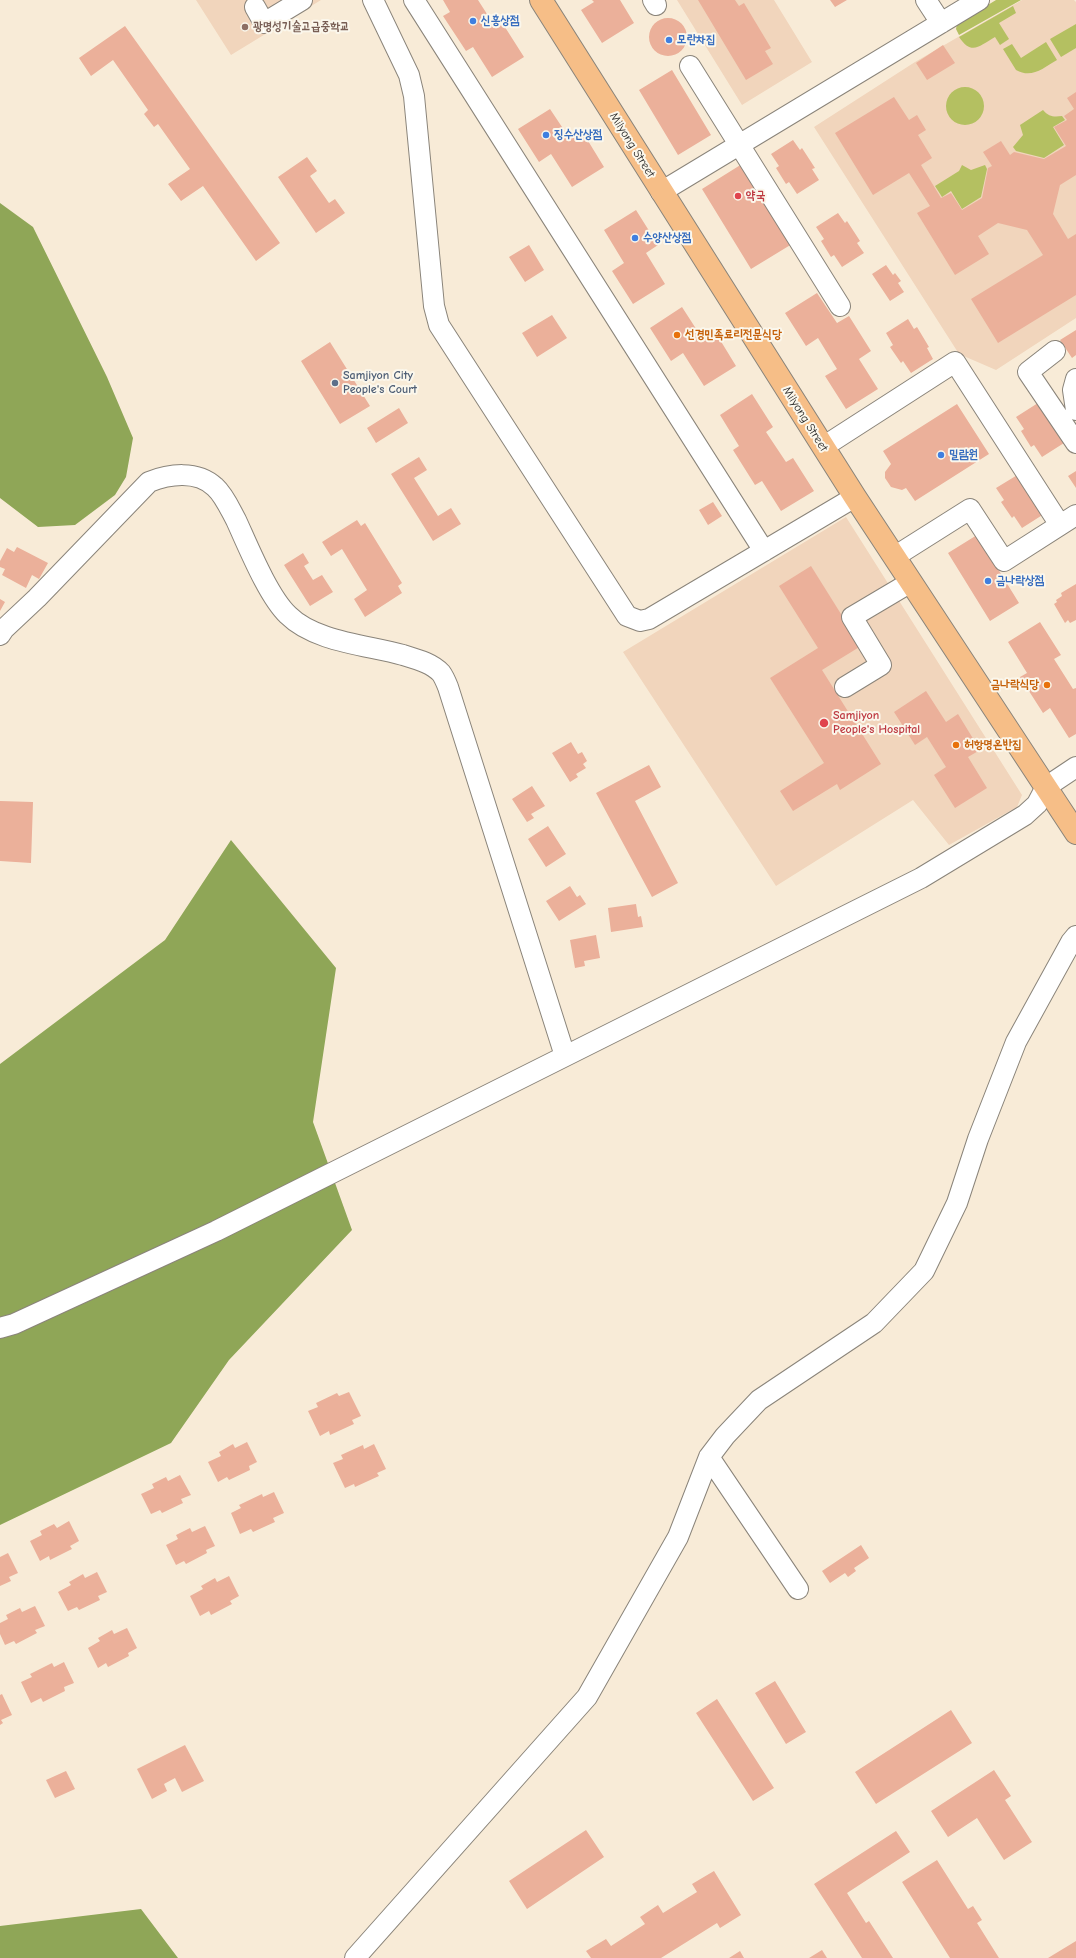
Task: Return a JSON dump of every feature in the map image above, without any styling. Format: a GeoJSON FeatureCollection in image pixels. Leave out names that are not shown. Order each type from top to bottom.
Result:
{"type":"FeatureCollection","features":[{"type":"Feature","properties":{"kind":"main road","name":"Milyong Street"},"geometry":{"type":"LineString","coordinates":[[541,0],[855,497],[1076,833]]}},
{"type":"Feature","properties":{"kind":"street"},"geometry":{"type":"LineString","coordinates":[[255,8],[264,23],[302,0]]}},
{"type":"Feature","properties":{"kind":"street"},"geometry":{"type":"LineString","coordinates":[[373,0],[409,75],[414,96],[434,306],[438,325],[627,616],[640,620],[649,619],[855,497]]}},
{"type":"Feature","properties":{"kind":"street"},"geometry":{"type":"LineString","coordinates":[[414,0],[764,550]]}},
{"type":"Feature","properties":{"kind":"street"},"geometry":{"type":"LineString","coordinates":[[926,0],[941,23]]}},
{"type":"Feature","properties":{"kind":"street"},"geometry":{"type":"LineString","coordinates":[[662,192],[979,0]]}},
{"type":"Feature","properties":{"kind":"street"},"geometry":{"type":"LineString","coordinates":[[690,66],[840,306]]}},
{"type":"Feature","properties":{"kind":"street"},"geometry":{"type":"LineString","coordinates":[[1055,352],[1028,372],[1074,435]]}},
{"type":"Feature","properties":{"kind":"street"},"geometry":{"type":"LineString","coordinates":[[823,447],[955,362],[1068,520],[1004,561],[970,509],[894,557]]}},
{"type":"Feature","properties":{"kind":"street"},"geometry":{"type":"LineString","coordinates":[[1076,379],[1073,390],[1076,410]]}},
{"type":"Feature","properties":{"kind":"street"},"geometry":{"type":"LineString","coordinates":[[0,635],[4,628],[37,598],[149,482],[163,476],[182,474],[199,478],[215,486],[227,503],[273,595],[286,614],[299,626],[322,636],[419,660],[441,673],[448,686],[566,1056]]}},
{"type":"Feature","properties":{"kind":"street"},"geometry":{"type":"LineString","coordinates":[[845,687],[881,665],[852,618],[911,582]]}},
{"type":"Feature","properties":{"kind":"street"},"geometry":{"type":"LineString","coordinates":[[0,1328],[14,1324],[216,1231],[921,878],[1025,815],[1037,804],[1046,787],[1076,767]]}},
{"type":"Feature","properties":{"kind":"street"},"geometry":{"type":"LineString","coordinates":[[355,1958],[587,1697],[678,1537],[709,1457],[725,1436],[759,1400],[874,1324],[924,1271],[957,1203],[978,1139],[1016,1042],[1071,942],[1076,936]]}},
{"type":"Feature","properties":{"kind":"street"},"geometry":{"type":"LineString","coordinates":[[709,1457],[798,1589]]}},
{"type":"Feature","properties":{"kind":"shaded area","name":"광명성기술고급중학교"},"geometry":{"type":"Polygon","coordinates":[[[196,0],[321,0],[231,55],[196,0]]]}},
{"type":"Feature","properties":{"kind":"shaded area"},"geometry":{"type":"Polygon","coordinates":[[[677,0],[774,0],[812,62],[742,105],[677,0]]]}},
{"type":"Feature","properties":{"kind":"shaded area"},"geometry":{"type":"Polygon","coordinates":[[[1022,0],[1074,0],[1076,2],[1076,318],[996,370],[959,354],[814,127],[915,62],[1022,0]]]}},
{"type":"Feature","properties":{"kind":"shaded area","name":"Samjiyon People's Hospital"},"geometry":{"type":"Polygon","coordinates":[[[846,517],[1022,795],[1017,807],[949,845],[913,800],[776,886],[623,652],[846,517]]]}},
{"type":"Feature","properties":{"kind":"green space"},"geometry":{"type":"Polygon","coordinates":[[[996,0],[1021,0],[959,35],[956,29],[957,24],[996,0]]]}},
{"type":"Feature","properties":{"kind":"green space"},"geometry":{"type":"Polygon","coordinates":[[[1013,6],[1016,13],[999,23],[1009,39],[1000,45],[995,37],[976,48],[972,48],[964,43],[959,37],[1013,6]]]}},
{"type":"Feature","properties":{"kind":"green space"},"geometry":{"type":"Polygon","coordinates":[[[1076,24],[1076,48],[1061,57],[1050,39],[1076,24]]]}},
{"type":"Feature","properties":{"kind":"green space"},"geometry":{"type":"Polygon","coordinates":[[[1046,42],[1057,60],[1032,73],[1016,70],[1003,49],[1012,44],[1021,58],[1046,42]]]}},
{"type":"Feature","properties":{"kind":"green space"},"geometry":{"type":"Polygon","coordinates":[[[961,87],[969,87],[979,92],[983,99],[983,113],[979,120],[969,125],[961,125],[951,120],[949,117],[946,110],[946,102],[951,92],[954,90],[961,87]]]}},
{"type":"Feature","properties":{"kind":"green space"},"geometry":{"type":"Polygon","coordinates":[[[1043,110],[1052,116],[1062,116],[1065,120],[1053,127],[1064,145],[1044,158],[1016,151],[1013,147],[1023,135],[1020,125],[1043,110]]]}},
{"type":"Feature","properties":{"kind":"green space"},"geometry":{"type":"Polygon","coordinates":[[[962,165],[971,170],[985,165],[987,169],[981,197],[962,209],[951,191],[942,197],[935,186],[959,171],[962,165]]]}},
{"type":"Feature","properties":{"kind":"green space"},"geometry":{"type":"Polygon","coordinates":[[[0,203],[33,227],[107,377],[133,438],[126,477],[115,495],[75,525],[38,527],[0,498],[0,203]]]}},
{"type":"Feature","properties":{"kind":"green space"},"geometry":{"type":"Polygon","coordinates":[[[231,840],[336,968],[313,1122],[352,1230],[229,1360],[171,1443],[0,1525],[0,1064],[165,940],[231,840]]]}},
{"type":"Feature","properties":{"kind":"green space"},"geometry":{"type":"Polygon","coordinates":[[[141,1909],[178,1958],[0,1958],[0,1926],[141,1909]]]}},
{"type":"Feature","properties":{"kind":"building"},"geometry":{"type":"Polygon","coordinates":[[[443,0],[478,0],[496,28],[503,24],[524,57],[492,77],[473,47],[466,51],[443,16],[450,12],[443,0]]]}},
{"type":"Feature","properties":{"kind":"building"},"geometry":{"type":"Polygon","coordinates":[[[592,0],[620,0],[634,23],[602,43],[581,10],[594,2],[592,0]]]}},
{"type":"Feature","properties":{"kind":"building"},"geometry":{"type":"Polygon","coordinates":[[[698,0],[735,0],[739,6],[744,3],[771,48],[765,51],[773,64],[746,80],[698,0]]]}},
{"type":"Feature","properties":{"kind":"building"},"geometry":{"type":"Polygon","coordinates":[[[830,0],[847,0],[835,7],[830,0]]]}},
{"type":"Feature","properties":{"kind":"building"},"geometry":{"type":"Polygon","coordinates":[[[668,18],[678,21],[684,27],[687,37],[684,47],[678,53],[668,56],[658,53],[652,47],[649,37],[652,27],[658,21],[668,18]]]}},
{"type":"Feature","properties":{"kind":"building"},"geometry":{"type":"Polygon","coordinates":[[[125,26],[280,243],[256,261],[203,186],[181,201],[168,184],[190,169],[158,124],[154,127],[144,114],[148,110],[113,60],[91,76],[79,58],[125,26]]]}},
{"type":"Feature","properties":{"kind":"building"},"geometry":{"type":"Polygon","coordinates":[[[943,45],[955,63],[927,80],[916,63],[943,45]]]}},
{"type":"Feature","properties":{"kind":"building"},"geometry":{"type":"Polygon","coordinates":[[[672,70],[711,135],[678,155],[639,90],[672,70]]]}},
{"type":"Feature","properties":{"kind":"building"},"geometry":{"type":"Polygon","coordinates":[[[1076,92],[1076,175],[1060,185],[1053,214],[1068,239],[1076,234],[1076,295],[998,343],[971,299],[1043,255],[1027,230],[998,223],[978,236],[989,254],[955,275],[917,213],[930,206],[909,173],[873,195],[835,133],[894,97],[909,120],[917,115],[926,130],[918,135],[932,158],[921,165],[941,198],[951,193],[962,210],[982,198],[988,168],[992,166],[983,152],[1001,141],[1010,155],[1014,152],[1044,159],[1066,146],[1054,127],[1067,120],[1064,116],[1074,109],[1067,98],[1076,92]]]}},
{"type":"Feature","properties":{"kind":"building"},"geometry":{"type":"Polygon","coordinates":[[[550,109],[570,139],[582,131],[604,167],[572,187],[551,154],[539,162],[518,129],[550,109]]]}},
{"type":"Feature","properties":{"kind":"building"},"geometry":{"type":"Polygon","coordinates":[[[793,140],[800,150],[802,148],[815,168],[812,169],[819,180],[797,194],[789,182],[786,184],[776,168],[779,166],[771,154],[793,140]]]}},
{"type":"Feature","properties":{"kind":"building"},"geometry":{"type":"Polygon","coordinates":[[[307,157],[317,171],[310,176],[329,203],[335,199],[345,213],[316,233],[278,177],[307,157]]]}},
{"type":"Feature","properties":{"kind":"building"},"geometry":{"type":"Polygon","coordinates":[[[742,164],[792,244],[751,269],[702,189],[742,164]]]}},
{"type":"Feature","properties":{"kind":"building"},"geometry":{"type":"Polygon","coordinates":[[[636,210],[658,245],[646,253],[665,284],[633,304],[612,271],[624,263],[604,230],[636,210]]]}},
{"type":"Feature","properties":{"kind":"building"},"geometry":{"type":"Polygon","coordinates":[[[838,213],[845,223],[847,221],[860,241],[857,243],[864,253],[842,267],[834,255],[831,257],[821,241],[824,239],[816,227],[838,213]]]}},
{"type":"Feature","properties":{"kind":"building"},"geometry":{"type":"Polygon","coordinates":[[[529,245],[544,270],[525,282],[509,257],[529,245]]]}},
{"type":"Feature","properties":{"kind":"building"},"geometry":{"type":"Polygon","coordinates":[[[886,265],[893,275],[895,273],[901,281],[898,283],[904,292],[890,301],[872,274],[886,265]]]}},
{"type":"Feature","properties":{"kind":"building"},"geometry":{"type":"Polygon","coordinates":[[[817,293],[837,323],[849,316],[871,351],[859,359],[878,389],[846,409],[825,376],[837,369],[818,338],[806,346],[785,313],[817,293]]]}},
{"type":"Feature","properties":{"kind":"building"},"geometry":{"type":"Polygon","coordinates":[[[682,307],[702,338],[714,330],[736,366],[704,386],[683,353],[671,361],[650,328],[682,307]]]}},
{"type":"Feature","properties":{"kind":"building"},"geometry":{"type":"Polygon","coordinates":[[[552,315],[567,338],[537,357],[522,333],[552,315]]]}},
{"type":"Feature","properties":{"kind":"building"},"geometry":{"type":"Polygon","coordinates":[[[908,319],[914,329],[917,327],[929,347],[927,348],[933,359],[911,373],[903,361],[901,363],[890,347],[893,345],[886,333],[908,319]]]}},
{"type":"Feature","properties":{"kind":"building"},"geometry":{"type":"Polygon","coordinates":[[[1076,330],[1076,355],[1072,358],[1060,340],[1076,330]]]}},
{"type":"Feature","properties":{"kind":"building","name":"Samjiyon City People's Court"},"geometry":{"type":"Polygon","coordinates":[[[330,342],[370,406],[340,424],[301,361],[330,342]]]}},
{"type":"Feature","properties":{"kind":"building"},"geometry":{"type":"Polygon","coordinates":[[[752,394],[773,427],[766,432],[786,462],[793,458],[814,491],[781,511],[762,481],[755,485],[733,450],[739,446],[720,415],[752,394]]]}},
{"type":"Feature","properties":{"kind":"building"},"geometry":{"type":"Polygon","coordinates":[[[1038,403],[1064,443],[1042,457],[1034,445],[1031,447],[1021,431],[1024,429],[1016,417],[1038,403]]]}},
{"type":"Feature","properties":{"kind":"building"},"geometry":{"type":"Polygon","coordinates":[[[957,404],[989,454],[915,501],[906,488],[902,490],[891,487],[885,478],[885,472],[891,464],[883,451],[957,404]]]}},
{"type":"Feature","properties":{"kind":"building"},"geometry":{"type":"Polygon","coordinates":[[[399,408],[408,423],[376,443],[367,428],[399,408]]]}},
{"type":"Feature","properties":{"kind":"building"},"geometry":{"type":"Polygon","coordinates":[[[419,457],[427,470],[414,478],[438,516],[451,508],[461,524],[433,541],[391,474],[419,457]]]}},
{"type":"Feature","properties":{"kind":"building"},"geometry":{"type":"Polygon","coordinates":[[[1076,471],[1076,488],[1068,476],[1076,471]]]}},
{"type":"Feature","properties":{"kind":"building"},"geometry":{"type":"Polygon","coordinates":[[[1019,474],[1044,514],[1022,528],[1014,516],[1012,518],[1001,502],[1004,500],[996,488],[1019,474]]]}},
{"type":"Feature","properties":{"kind":"building"},"geometry":{"type":"Polygon","coordinates":[[[713,502],[722,516],[708,525],[699,510],[713,502]]]}},
{"type":"Feature","properties":{"kind":"building"},"geometry":{"type":"Polygon","coordinates":[[[357,520],[361,526],[365,523],[402,583],[398,586],[402,593],[365,617],[354,599],[367,590],[342,549],[331,556],[322,542],[357,520]]]}},
{"type":"Feature","properties":{"kind":"building"},"geometry":{"type":"Polygon","coordinates":[[[977,535],[1019,603],[990,621],[948,553],[977,535]]]}},
{"type":"Feature","properties":{"kind":"building"},"geometry":{"type":"Polygon","coordinates":[[[17,547],[48,563],[39,579],[32,575],[26,588],[2,575],[5,569],[0,567],[0,561],[7,548],[14,552],[17,547]]]}},
{"type":"Feature","properties":{"kind":"building"},"geometry":{"type":"Polygon","coordinates":[[[303,553],[309,563],[304,566],[313,580],[322,575],[333,592],[310,606],[284,565],[303,553]]]}},
{"type":"Feature","properties":{"kind":"building"},"geometry":{"type":"Polygon","coordinates":[[[811,566],[861,646],[822,670],[881,764],[840,790],[837,784],[793,811],[780,791],[824,763],[770,678],[818,648],[779,586],[811,566]]]}},
{"type":"Feature","properties":{"kind":"building"},"geometry":{"type":"Polygon","coordinates":[[[1076,584],[1076,620],[1070,623],[1068,620],[1065,623],[1054,604],[1057,602],[1056,600],[1062,596],[1061,593],[1076,584]]]}},
{"type":"Feature","properties":{"kind":"building"},"geometry":{"type":"Polygon","coordinates":[[[0,599],[5,602],[0,611],[0,599]]]}},
{"type":"Feature","properties":{"kind":"building"},"geometry":{"type":"Polygon","coordinates":[[[1040,622],[1061,655],[1054,659],[1073,689],[1076,688],[1076,734],[1069,738],[1050,708],[1043,713],[1020,677],[1027,673],[1008,642],[1040,622]]]}},
{"type":"Feature","properties":{"kind":"building"},"geometry":{"type":"Polygon","coordinates":[[[926,691],[946,722],[958,714],[980,750],[968,757],[987,788],[955,808],[934,775],[946,767],[927,737],[915,745],[894,712],[926,691]]]}},
{"type":"Feature","properties":{"kind":"building"},"geometry":{"type":"Polygon","coordinates":[[[571,742],[578,754],[582,752],[587,761],[583,764],[586,768],[576,774],[578,777],[570,782],[552,753],[571,742]]]}},
{"type":"Feature","properties":{"kind":"building"},"geometry":{"type":"Polygon","coordinates":[[[649,765],[661,787],[635,801],[678,883],[652,897],[596,793],[649,765]]]}},
{"type":"Feature","properties":{"kind":"building"},"geometry":{"type":"Polygon","coordinates":[[[532,786],[545,806],[531,814],[534,818],[527,822],[512,799],[532,786]]]}},
{"type":"Feature","properties":{"kind":"building"},"geometry":{"type":"Polygon","coordinates":[[[0,801],[33,802],[31,863],[0,861],[0,801]]]}},
{"type":"Feature","properties":{"kind":"building"},"geometry":{"type":"Polygon","coordinates":[[[548,826],[566,854],[546,867],[528,839],[548,826]]]}},
{"type":"Feature","properties":{"kind":"building"},"geometry":{"type":"Polygon","coordinates":[[[570,886],[577,897],[580,895],[586,904],[559,921],[546,901],[570,886]]]}},
{"type":"Feature","properties":{"kind":"building"},"geometry":{"type":"Polygon","coordinates":[[[636,904],[638,917],[641,916],[643,927],[611,932],[608,908],[636,904]]]}},
{"type":"Feature","properties":{"kind":"building"},"geometry":{"type":"Polygon","coordinates":[[[596,935],[600,958],[584,961],[585,966],[575,968],[570,940],[596,935]]]}},
{"type":"Feature","properties":{"kind":"building"},"geometry":{"type":"Polygon","coordinates":[[[349,1392],[361,1416],[352,1420],[354,1424],[330,1435],[329,1431],[320,1436],[308,1411],[318,1407],[316,1403],[337,1393],[339,1396],[349,1392]]]}},
{"type":"Feature","properties":{"kind":"building"},"geometry":{"type":"Polygon","coordinates":[[[247,1442],[257,1462],[249,1466],[250,1470],[229,1480],[227,1477],[218,1482],[208,1462],[221,1456],[219,1452],[233,1444],[235,1448],[247,1442]]]}},
{"type":"Feature","properties":{"kind":"building"},"geometry":{"type":"Polygon","coordinates":[[[374,1444],[386,1469],[377,1473],[379,1476],[355,1487],[354,1484],[345,1488],[333,1463],[343,1459],[341,1455],[363,1445],[364,1449],[374,1444]]]}},
{"type":"Feature","properties":{"kind":"building"},"geometry":{"type":"Polygon","coordinates":[[[180,1475],[191,1495],[181,1499],[183,1503],[162,1513],[160,1510],[151,1514],[141,1494],[154,1488],[152,1484],[166,1477],[168,1481],[180,1475]]]}},
{"type":"Feature","properties":{"kind":"building"},"geometry":{"type":"Polygon","coordinates":[[[274,1492],[284,1513],[273,1518],[275,1522],[253,1532],[251,1529],[240,1534],[231,1513],[241,1508],[239,1505],[262,1494],[263,1497],[274,1492]]]}},
{"type":"Feature","properties":{"kind":"building"},"geometry":{"type":"Polygon","coordinates":[[[69,1521],[79,1541],[70,1546],[72,1549],[50,1560],[49,1556],[40,1561],[30,1541],[42,1535],[40,1531],[54,1524],[57,1528],[69,1521]]]}},
{"type":"Feature","properties":{"kind":"building"},"geometry":{"type":"Polygon","coordinates":[[[205,1526],[215,1546],[206,1550],[207,1553],[186,1564],[184,1561],[176,1565],[166,1545],[178,1539],[176,1535],[190,1528],[192,1532],[205,1526]]]}},
{"type":"Feature","properties":{"kind":"building"},"geometry":{"type":"Polygon","coordinates":[[[861,1545],[869,1558],[854,1568],[856,1571],[848,1577],[845,1573],[830,1583],[822,1571],[861,1545]]]}},
{"type":"Feature","properties":{"kind":"building"},"geometry":{"type":"Polygon","coordinates":[[[8,1553],[18,1573],[9,1577],[11,1581],[0,1586],[0,1557],[8,1553]]]}},
{"type":"Feature","properties":{"kind":"building"},"geometry":{"type":"Polygon","coordinates":[[[97,1572],[107,1592],[98,1596],[100,1600],[79,1610],[77,1607],[68,1611],[58,1592],[71,1585],[69,1582],[83,1574],[85,1578],[97,1572]]]}},
{"type":"Feature","properties":{"kind":"building"},"geometry":{"type":"Polygon","coordinates":[[[229,1576],[239,1596],[230,1601],[232,1604],[211,1615],[209,1611],[200,1616],[190,1596],[203,1589],[201,1586],[215,1578],[217,1582],[229,1576]]]}},
{"type":"Feature","properties":{"kind":"building"},"geometry":{"type":"Polygon","coordinates":[[[35,1606],[45,1626],[35,1630],[37,1633],[16,1644],[14,1641],[5,1645],[0,1634],[0,1623],[8,1619],[6,1615],[20,1608],[22,1612],[35,1606]]]}},
{"type":"Feature","properties":{"kind":"building"},"geometry":{"type":"Polygon","coordinates":[[[127,1628],[137,1648],[128,1653],[129,1656],[108,1667],[106,1663],[98,1668],[88,1648],[100,1641],[98,1638],[112,1630],[114,1634],[127,1628]]]}},
{"type":"Feature","properties":{"kind":"building"},"geometry":{"type":"Polygon","coordinates":[[[64,1662],[74,1683],[64,1687],[65,1691],[43,1702],[41,1698],[31,1703],[21,1682],[32,1677],[30,1674],[52,1663],[54,1667],[64,1662]]]}},
{"type":"Feature","properties":{"kind":"building"},"geometry":{"type":"Polygon","coordinates":[[[775,1681],[806,1732],[786,1744],[755,1693],[775,1681]]]}},
{"type":"Feature","properties":{"kind":"building"},"geometry":{"type":"Polygon","coordinates":[[[2,1694],[12,1715],[1,1720],[3,1723],[0,1725],[0,1695],[2,1694]]]}},
{"type":"Feature","properties":{"kind":"building"},"geometry":{"type":"Polygon","coordinates":[[[717,1699],[774,1788],[753,1801],[696,1713],[717,1699]]]}},
{"type":"Feature","properties":{"kind":"building"},"geometry":{"type":"Polygon","coordinates":[[[951,1710],[972,1743],[876,1804],[855,1772],[951,1710]]]}},
{"type":"Feature","properties":{"kind":"building"},"geometry":{"type":"Polygon","coordinates":[[[185,1745],[204,1781],[182,1792],[175,1778],[164,1784],[167,1791],[152,1799],[137,1769],[185,1745]]]}},
{"type":"Feature","properties":{"kind":"building"},"geometry":{"type":"Polygon","coordinates":[[[994,1770],[1011,1796],[1005,1800],[1032,1842],[1004,1860],[977,1818],[948,1837],[931,1811],[994,1770]]]}},
{"type":"Feature","properties":{"kind":"building"},"geometry":{"type":"Polygon","coordinates":[[[66,1771],[75,1789],[55,1798],[46,1780],[66,1771]]]}},
{"type":"Feature","properties":{"kind":"building"},"geometry":{"type":"Polygon","coordinates":[[[586,1830],[604,1857],[527,1909],[509,1881],[586,1830]]]}},
{"type":"Feature","properties":{"kind":"building"},"geometry":{"type":"Polygon","coordinates":[[[896,1831],[910,1852],[847,1893],[866,1923],[869,1921],[893,1958],[862,1958],[814,1884],[896,1831]]]}},
{"type":"Feature","properties":{"kind":"building"},"geometry":{"type":"Polygon","coordinates":[[[937,1860],[968,1909],[973,1906],[982,1920],[977,1923],[999,1958],[950,1958],[902,1882],[937,1860]]]}},
{"type":"Feature","properties":{"kind":"building"},"geometry":{"type":"Polygon","coordinates":[[[714,1871],[741,1915],[720,1928],[717,1923],[661,1958],[591,1958],[586,1951],[606,1939],[611,1946],[645,1924],[640,1917],[658,1905],[663,1913],[697,1892],[692,1884],[714,1871]]]}},
{"type":"Feature","properties":{"kind":"building"},"geometry":{"type":"Polygon","coordinates":[[[1076,1941],[1076,1958],[1048,1958],[1076,1941]]]}},
{"type":"Feature","properties":{"kind":"building"},"geometry":{"type":"Polygon","coordinates":[[[822,1950],[827,1958],[809,1958],[822,1950]]]}},
{"type":"Feature","properties":{"kind":"building"},"geometry":{"type":"Polygon","coordinates":[[[740,1951],[744,1958],[729,1958],[740,1951]]]}},
{"type":"Feature","properties":{"kind":"place","name":"신흥상점"},"geometry":{"type":"Point","coordinates":[473,21]}},
{"type":"Feature","properties":{"kind":"place","name":"광명성기술고급중학교"},"geometry":{"type":"Point","coordinates":[245,27]}},
{"type":"Feature","properties":{"kind":"place","name":"모란차집"},"geometry":{"type":"Point","coordinates":[669,40]}},
{"type":"Feature","properties":{"kind":"place","name":"징수산상점"},"geometry":{"type":"Point","coordinates":[546,135]}},
{"type":"Feature","properties":{"kind":"place","name":"약국"},"geometry":{"type":"Point","coordinates":[738,196]}},
{"type":"Feature","properties":{"kind":"place","name":"수양산상점"},"geometry":{"type":"Point","coordinates":[635,238]}},
{"type":"Feature","properties":{"kind":"place","name":"선경민족료리전문식당"},"geometry":{"type":"Point","coordinates":[677,335]}},
{"type":"Feature","properties":{"kind":"place","name":"Samjiyon City People's Court"},"geometry":{"type":"Point","coordinates":[335,383]}},
{"type":"Feature","properties":{"kind":"place","name":"밀람원"},"geometry":{"type":"Point","coordinates":[941,455]}},
{"type":"Feature","properties":{"kind":"place","name":"금나락상점"},"geometry":{"type":"Point","coordinates":[988,581]}},
{"type":"Feature","properties":{"kind":"place","name":"금나락식당"},"geometry":{"type":"Point","coordinates":[1047,685]}},
{"type":"Feature","properties":{"kind":"place","name":"Samjiyon People's Hospital"},"geometry":{"type":"Point","coordinates":[824,723]}},
{"type":"Feature","properties":{"kind":"place","name":"허항명온반집"},"geometry":{"type":"Point","coordinates":[956,745]}}]}
